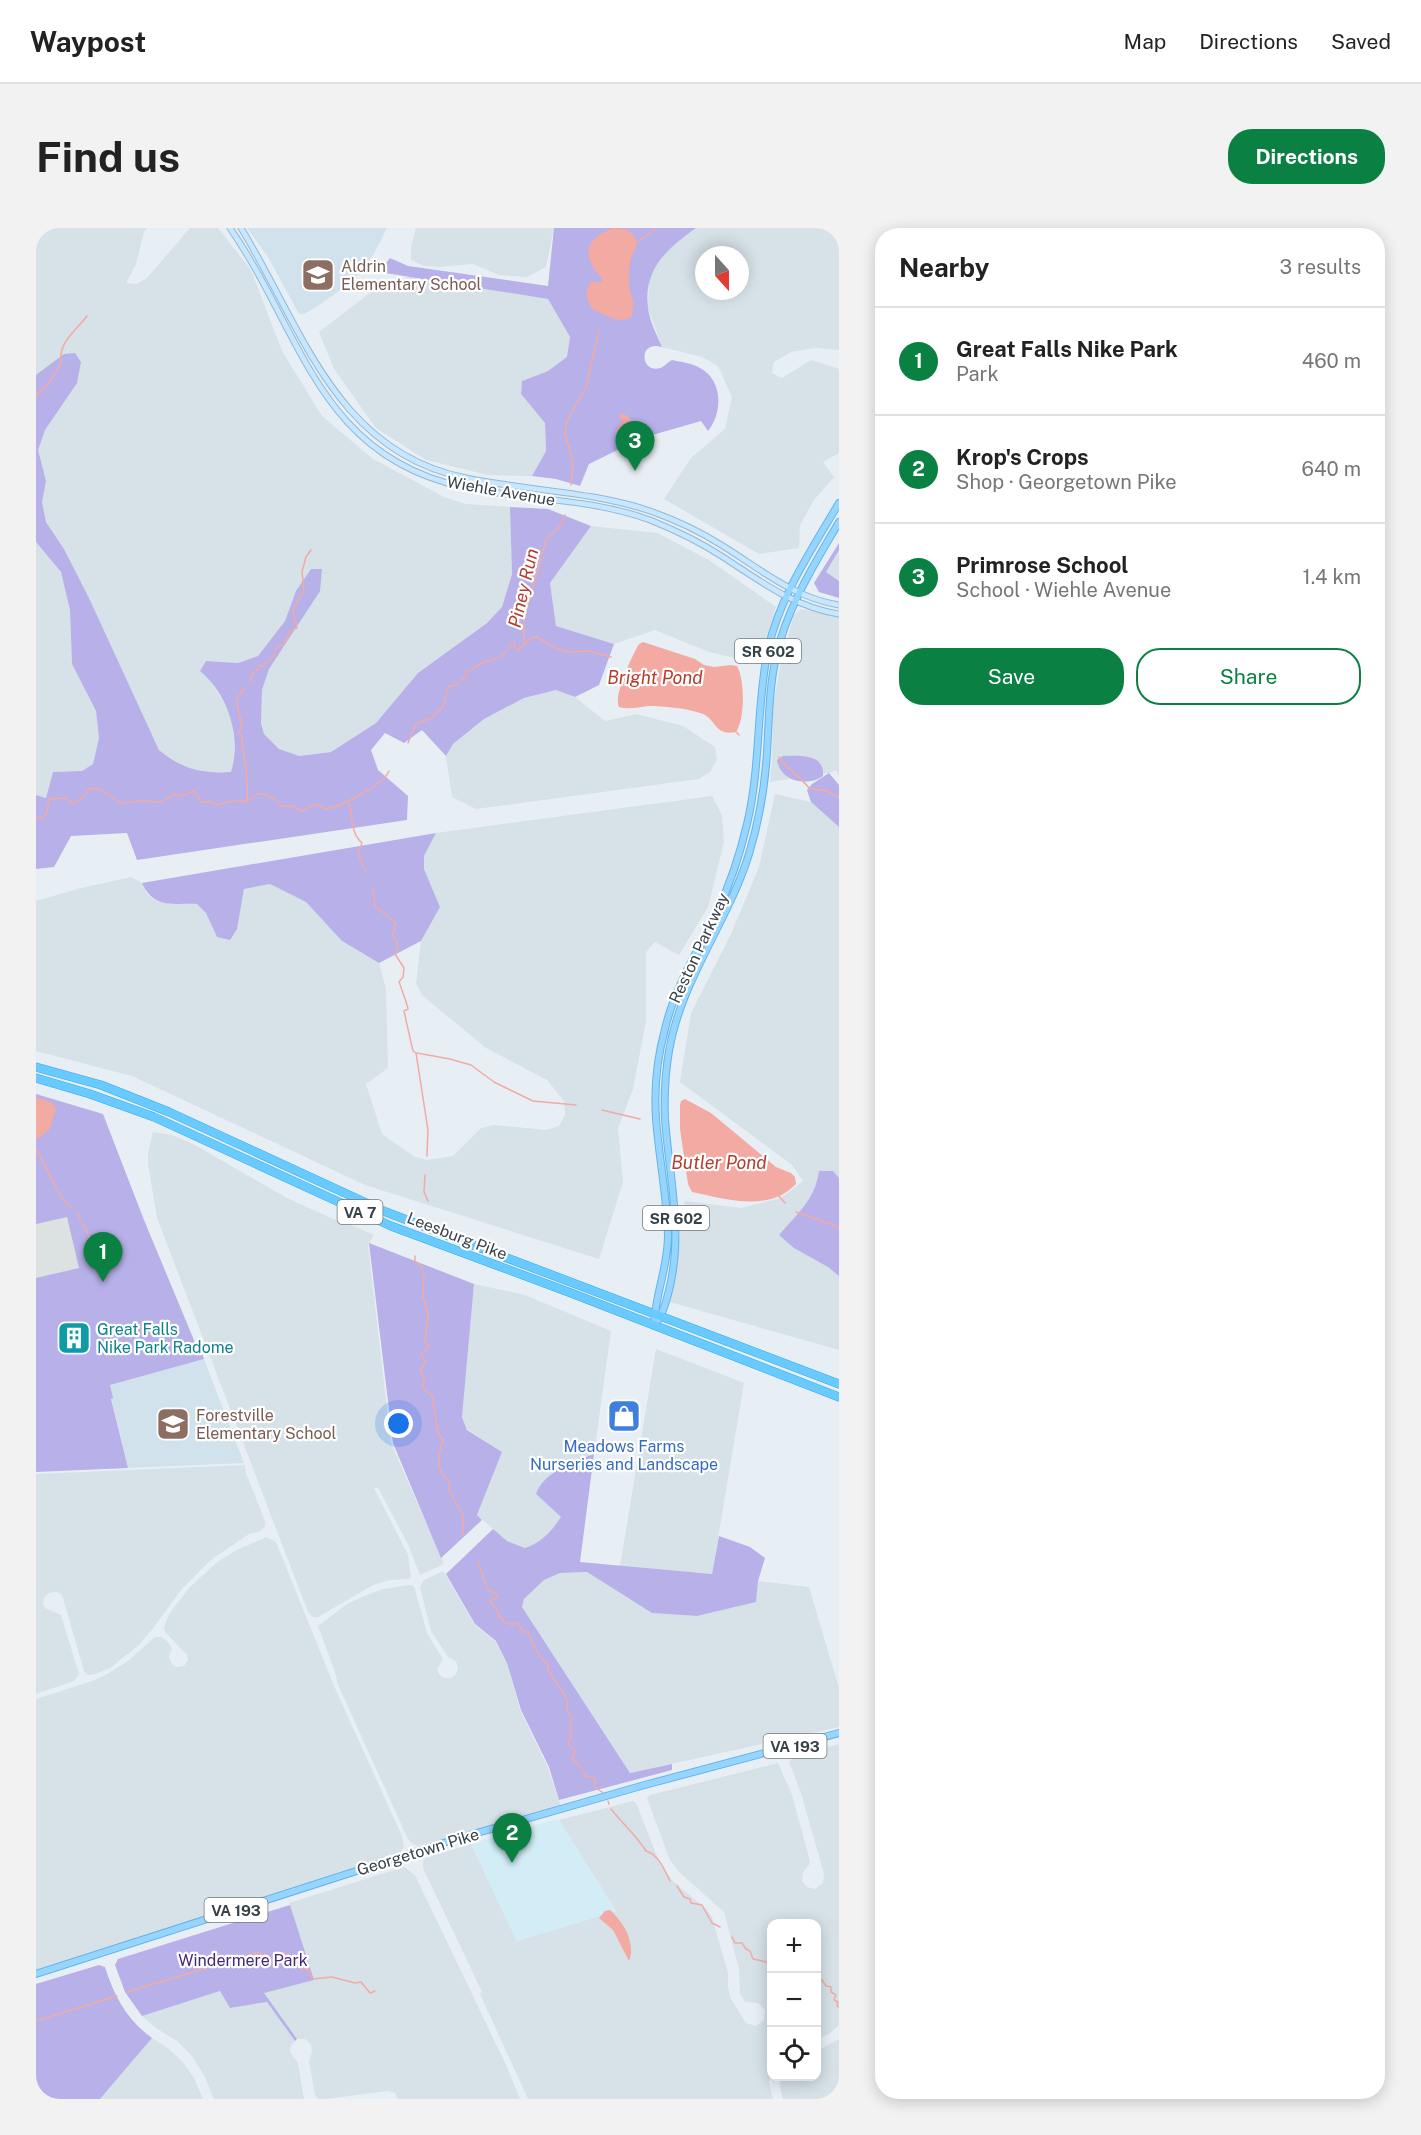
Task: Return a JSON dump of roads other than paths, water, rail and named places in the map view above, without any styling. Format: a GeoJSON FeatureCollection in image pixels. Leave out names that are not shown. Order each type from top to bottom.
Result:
{"type":"FeatureCollection","features":[{"type":"Feature","properties":{"kind":"highway","name":"Leesburg Pike"},"geometry":{"type":"LineString","coordinates":[[36,1067],[101,1085],[169,1112],[386,1212],[839,1384]]}},
{"type":"Feature","properties":{"kind":"highway","name":"Leesburg Pike"},"geometry":{"type":"LineString","coordinates":[[36,1078],[90,1094],[154,1118],[391,1226],[839,1397]]}},
{"type":"Feature","properties":{"kind":"main road","name":"Wiehle Avenue"},"geometry":{"type":"LineString","coordinates":[[230,228],[324,394],[361,436],[392,459],[434,479],[479,490],[613,510],[648,519],[708,547],[794,601],[839,614]]}},
{"type":"Feature","properties":{"kind":"main road","name":"Wiehle Avenue"},"geometry":{"type":"LineString","coordinates":[[241,228],[331,387],[352,414],[370,431],[408,458],[448,474],[480,481],[627,504],[684,524],[790,590],[839,605]]}},
{"type":"Feature","properties":{"kind":"main road","name":"Reston Parkway"},"geometry":{"type":"LineString","coordinates":[[658,1315],[668,1251],[666,1206],[656,1119],[657,1076],[661,1046],[677,990],[724,896],[744,836],[755,788],[764,669],[769,646],[786,597],[839,503]]}},
{"type":"Feature","properties":{"kind":"main road","name":"Reston Parkway"},"geometry":{"type":"LineString","coordinates":[[654,1325],[672,1276],[676,1240],[665,1107],[669,1050],[686,992],[733,898],[752,842],[764,782],[773,671],[784,628],[798,593],[839,522]]}},
{"type":"Feature","properties":{"kind":"main road","name":"Georgetown Pike"},"geometry":{"type":"LineString","coordinates":[[36,1974],[456,1839],[839,1733]]}},
{"type":"Feature","properties":{"kind":"water"},"geometry":{"type":"Polygon","coordinates":[[[613,228],[629,231],[636,241],[629,274],[633,309],[632,315],[623,320],[592,309],[587,296],[587,289],[591,282],[602,282],[589,256],[590,245],[602,233],[613,228]]]}},
{"type":"Feature","properties":{"kind":"water"},"geometry":{"type":"Polygon","coordinates":[[[620,414],[631,419],[626,426],[631,429],[631,434],[626,435],[623,432],[621,434],[616,431],[623,420],[619,418],[620,414]]]}},
{"type":"Feature","properties":{"kind":"water","name":"Bright Pond"},"geometry":{"type":"Polygon","coordinates":[[[643,642],[695,659],[704,665],[737,666],[740,672],[743,699],[741,718],[736,732],[723,732],[705,715],[688,710],[654,706],[619,707],[619,694],[624,676],[639,644],[643,642]]]}},
{"type":"Feature","properties":{"kind":"water"},"geometry":{"type":"Polygon","coordinates":[[[36,1097],[51,1102],[56,1109],[49,1130],[36,1140],[36,1097]]]}},
{"type":"Feature","properties":{"kind":"water","name":"Butler Pond"},"geometry":{"type":"Polygon","coordinates":[[[685,1099],[711,1113],[776,1167],[791,1173],[795,1177],[796,1184],[785,1193],[760,1201],[746,1202],[692,1192],[688,1184],[680,1129],[680,1105],[685,1099]]]}},
{"type":"Feature","properties":{"kind":"water"},"geometry":{"type":"Polygon","coordinates":[[[610,1910],[620,1921],[630,1940],[629,1961],[613,1930],[599,1918],[605,1911],[610,1910]]]}},
{"type":"Feature","properties":{"kind":"waterway","name":"Piney Run"},"geometry":{"type":"LineString","coordinates":[[636,243],[657,228]]}},
{"type":"Feature","properties":{"kind":"waterway"},"geometry":{"type":"LineString","coordinates":[[36,398],[37,393],[48,384],[61,364],[62,349],[65,343],[87,316]]}},
{"type":"Feature","properties":{"kind":"waterway","name":"Piney Run"},"geometry":{"type":"LineString","coordinates":[[571,485],[573,462],[565,433],[567,421],[586,387],[599,330]]}},
{"type":"Feature","properties":{"kind":"waterway","name":"Piney Run"},"geometry":{"type":"LineString","coordinates":[[524,644],[524,619],[546,540],[561,525],[565,515]]}},
{"type":"Feature","properties":{"kind":"waterway"},"geometry":{"type":"LineString","coordinates":[[251,682],[251,675],[259,666],[265,666],[278,646],[283,645],[292,629],[297,628],[293,610],[304,590],[302,572],[306,557],[311,550]]}},
{"type":"Feature","properties":{"kind":"waterway","name":"Piney Run"},"geometry":{"type":"LineString","coordinates":[[408,743],[416,724],[431,718],[443,706],[449,686],[457,685],[461,678],[465,678],[467,671],[503,655],[512,643],[515,649],[519,650],[531,638],[537,637],[555,648],[569,652],[589,651],[611,657]]}},
{"type":"Feature","properties":{"kind":"waterway"},"geometry":{"type":"LineString","coordinates":[[245,688],[238,697],[237,703],[242,728],[239,731],[246,769],[247,801]]}},
{"type":"Feature","properties":{"kind":"waterway"},"geometry":{"type":"LineString","coordinates":[[736,732],[739,735]]}},
{"type":"Feature","properties":{"kind":"waterway"},"geometry":{"type":"LineString","coordinates":[[779,757],[809,788],[827,791],[839,797]]}},
{"type":"Feature","properties":{"kind":"waterway","name":"Piney Run"},"geometry":{"type":"LineString","coordinates":[[247,802],[261,794],[277,800],[280,806],[293,806],[301,811],[316,805],[326,809],[361,794],[378,783],[389,771]]}},
{"type":"Feature","properties":{"kind":"waterway","name":"Piney Run"},"geometry":{"type":"LineString","coordinates":[[36,817],[40,819],[47,813],[49,799],[66,798],[74,804],[85,795],[89,788],[100,789],[121,803],[158,802],[174,794],[180,796],[195,791],[201,803],[209,801],[217,805],[238,800],[247,802]]}},
{"type":"Feature","properties":{"kind":"waterway"},"geometry":{"type":"LineString","coordinates":[[349,803],[355,834],[362,843],[358,854],[366,871]]}},
{"type":"Feature","properties":{"kind":"waterway"},"geometry":{"type":"LineString","coordinates":[[373,887],[375,906],[396,923],[393,935],[398,946],[395,954],[404,968],[403,977],[399,982],[408,1007],[404,1011],[413,1051],[416,1053],[428,1130],[427,1156]]}},
{"type":"Feature","properties":{"kind":"waterway"},"geometry":{"type":"LineString","coordinates":[[417,1053],[471,1065],[494,1082],[533,1101],[576,1105]]}},
{"type":"Feature","properties":{"kind":"waterway"},"geometry":{"type":"LineString","coordinates":[[602,1110],[640,1119]]}},
{"type":"Feature","properties":{"kind":"waterway"},"geometry":{"type":"LineString","coordinates":[[36,1148],[63,1200],[71,1207]]}},
{"type":"Feature","properties":{"kind":"waterway"},"geometry":{"type":"LineString","coordinates":[[425,1175],[424,1192],[428,1201]]}},
{"type":"Feature","properties":{"kind":"waterway"},"geometry":{"type":"LineString","coordinates":[[778,1195],[785,1203]]}},
{"type":"Feature","properties":{"kind":"waterway"},"geometry":{"type":"LineString","coordinates":[[796,1212],[839,1227]]}},
{"type":"Feature","properties":{"kind":"waterway"},"geometry":{"type":"LineString","coordinates":[[77,1213],[87,1231],[94,1252]]}},
{"type":"Feature","properties":{"kind":"waterway"},"geometry":{"type":"LineString","coordinates":[[415,1256],[415,1261],[421,1266],[424,1276],[423,1296],[428,1316],[425,1341],[429,1346],[421,1354],[426,1363],[420,1370],[424,1377],[423,1388],[432,1396],[438,1432],[443,1440],[439,1454],[439,1466],[449,1482],[449,1490],[463,1515],[463,1535]]}},
{"type":"Feature","properties":{"kind":"waterway"},"geometry":{"type":"LineString","coordinates":[[478,1561],[488,1590],[496,1593],[497,1597],[490,1601],[498,1611],[499,1618],[502,1617],[504,1622],[513,1625],[518,1623],[523,1632],[528,1632],[538,1654],[548,1665],[548,1670],[565,1696],[568,1703],[567,1710],[572,1719],[571,1739],[568,1742],[574,1749],[574,1755],[571,1757],[580,1766],[585,1776],[594,1778],[596,1781],[594,1786],[603,1793]]}},
{"type":"Feature","properties":{"kind":"waterway"},"geometry":{"type":"LineString","coordinates":[[611,1809],[646,1851],[658,1859],[670,1881]]}},
{"type":"Feature","properties":{"kind":"waterway"},"geometry":{"type":"LineString","coordinates":[[677,1886],[691,1903],[702,1905],[712,1923],[720,1927]]}},
{"type":"Feature","properties":{"kind":"waterway"},"geometry":{"type":"LineString","coordinates":[[732,1937],[735,1943],[742,1943],[750,1951],[753,1959],[767,1962]]}},
{"type":"Feature","properties":{"kind":"waterway"},"geometry":{"type":"LineString","coordinates":[[127,1992],[259,1952],[273,1960],[288,1954],[300,1964],[302,1969],[308,1969],[312,1979],[332,1977],[355,1983],[361,1982],[370,1993],[375,1991]]}},
{"type":"Feature","properties":{"kind":"waterway"},"geometry":{"type":"LineString","coordinates":[[821,1980],[826,1986],[831,1987],[831,1992],[836,1995],[834,2000],[838,2002],[839,2007]]}},
{"type":"Feature","properties":{"kind":"waterway"},"geometry":{"type":"LineString","coordinates":[[36,2021],[117,1996]]}},
{"type":"Feature","properties":{"kind":"place","name":"Aldrin Elementary School"},"geometry":{"type":"Point","coordinates":[318,275]}},
{"type":"Feature","properties":{"kind":"place","name":"Primrose School"},"geometry":{"type":"Point","coordinates":[635,471]}},
{"type":"Feature","properties":{"kind":"place","name":"Great Falls Nike Park"},"geometry":{"type":"Point","coordinates":[103,1282]}},
{"type":"Feature","properties":{"kind":"place","name":"Great Falls Nike Park Radome"},"geometry":{"type":"Point","coordinates":[74,1338]}},
{"type":"Feature","properties":{"kind":"place","name":"Meadows Farms Nurseries and Landscape"},"geometry":{"type":"Point","coordinates":[624,1416]}},
{"type":"Feature","properties":{"kind":"place","name":"Forestville Elementary School"},"geometry":{"type":"Point","coordinates":[173,1424]}},
{"type":"Feature","properties":{"kind":"place","name":"Krop's Crops"},"geometry":{"type":"Point","coordinates":[512,1863]}},
{"type":"Feature","properties":{"kind":"park label","name":"Windermere Park"},"geometry":{"type":"Point","coordinates":[243,1960]}}]}
